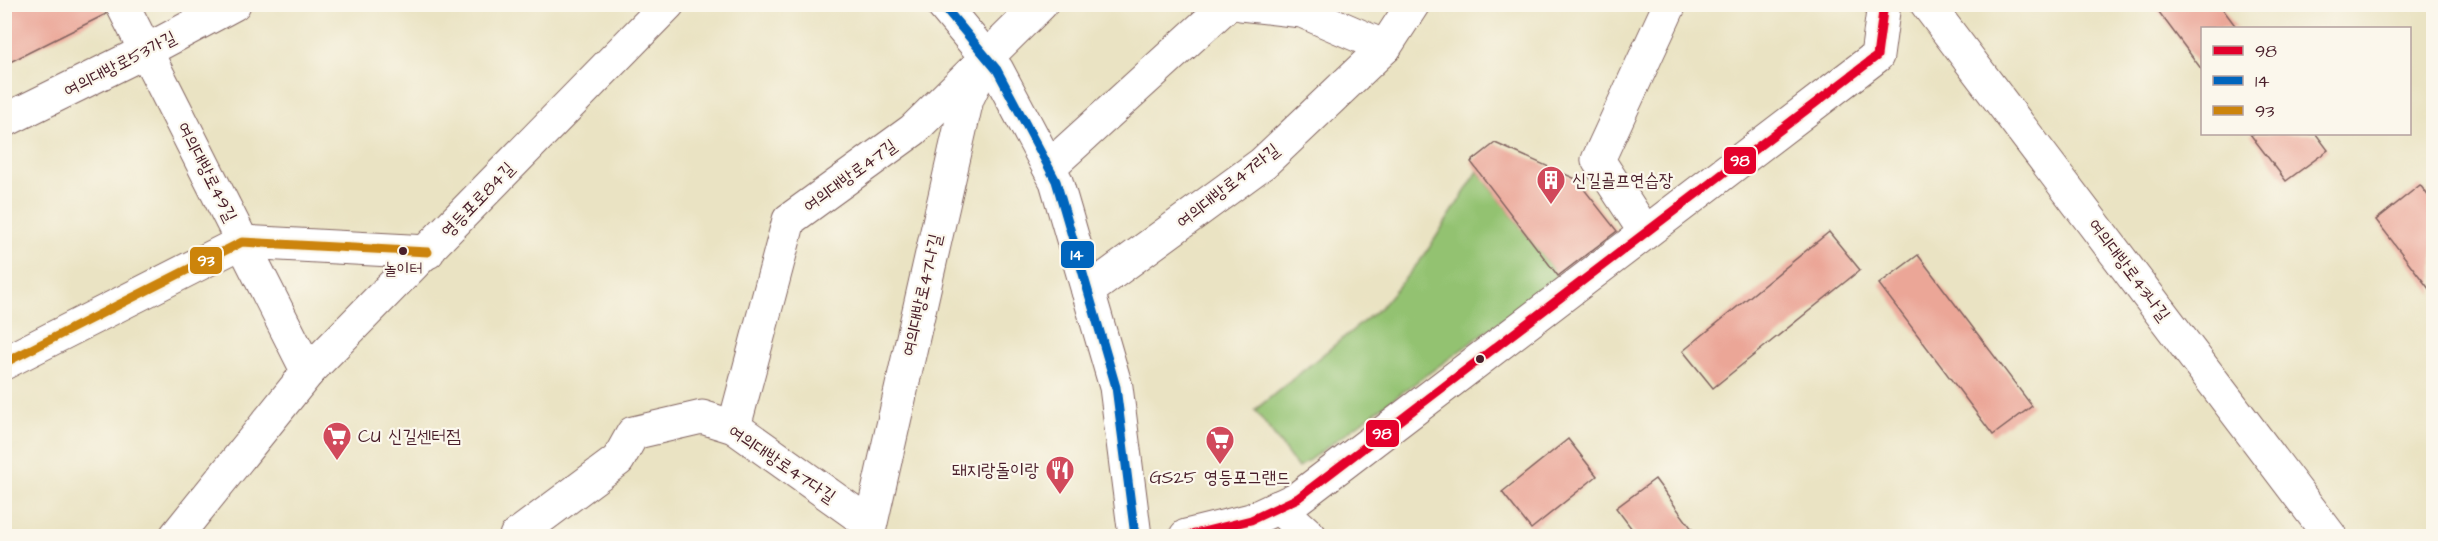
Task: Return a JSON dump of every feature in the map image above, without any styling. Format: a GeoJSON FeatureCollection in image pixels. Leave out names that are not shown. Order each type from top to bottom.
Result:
{"type":"FeatureCollection","features":[{"type":"Feature","properties":{"kind":"street","name":"여의대방로49길"},"geometry":{"type":"LineString","coordinates":[[122,4],[308,372]]}},
{"type":"Feature","properties":{"kind":"street","name":"여의대방로53가길"},"geometry":{"type":"LineString","coordinates":[[4,122],[234,4]]}},
{"type":"Feature","properties":{"kind":"street","name":"영등포로84길"},"geometry":{"type":"LineString","coordinates":[[176,537],[308,372],[428,252],[668,4]]}},
{"type":"Feature","properties":{"kind":"street"},"geometry":{"type":"LineString","coordinates":[[942,4],[997,70],[1056,181],[1116,387],[1135,537]]}},
{"type":"Feature","properties":{"kind":"street","name":"여의대방로47길"},"geometry":{"type":"LineString","coordinates":[[734,427],[789,220],[913,130],[1041,4]]}},
{"type":"Feature","properties":{"kind":"street"},"geometry":{"type":"LineString","coordinates":[[1049,167],[1228,4]]}},
{"type":"Feature","properties":{"kind":"street"},"geometry":{"type":"LineString","coordinates":[[1241,4],[1302,11],[1385,47]]}},
{"type":"Feature","properties":{"kind":"street","name":"여의대방로47라길"},"geometry":{"type":"LineString","coordinates":[[1088,291],[1263,163],[1385,47],[1413,4]]}},
{"type":"Feature","properties":{"kind":"street"},"geometry":{"type":"LineString","coordinates":[[1645,232],[1598,160],[1670,4]]}},
{"type":"Feature","properties":{"kind":"street"},"geometry":{"type":"LineString","coordinates":[[1186,537],[1251,520],[1298,498],[1360,452],[1877,56],[1884,4]]}},
{"type":"Feature","properties":{"kind":"street","name":"여의대방로43나길"},"geometry":{"type":"LineString","coordinates":[[1927,4],[2331,537]]}},
{"type":"Feature","properties":{"kind":"street","name":"여의대방로47나길"},"geometry":{"type":"LineString","coordinates":[[869,530],[967,99],[987,58]]}},
{"type":"Feature","properties":{"kind":"street"},"geometry":{"type":"LineString","coordinates":[[4,363],[242,242],[428,252]]}},
{"type":"Feature","properties":{"kind":"street","name":"여의대방로47다길"},"geometry":{"type":"LineString","coordinates":[[516,537],[618,460],[633,433],[702,417],[734,427],[869,530]]}},
{"type":"Feature","properties":{"kind":"street"},"geometry":{"type":"LineString","coordinates":[[1278,507],[1310,537]]}},
{"type":"Feature","properties":{"kind":"green space"},"geometry":{"type":"Polygon","coordinates":[[[1478,171],[1560,278],[1298,468],[1255,410],[1381,307],[1424,256],[1478,171]]]}},
{"type":"Feature","properties":{"kind":"building"},"geometry":{"type":"Polygon","coordinates":[[[4,4],[104,4],[106,14],[4,65],[4,4]]]}},
{"type":"Feature","properties":{"kind":"building"},"geometry":{"type":"Polygon","coordinates":[[[2153,4],[2219,4],[2236,27],[2201,27],[2201,69],[2153,4]]]}},
{"type":"Feature","properties":{"kind":"building"},"geometry":{"type":"Polygon","coordinates":[[[2251,135],[2317,135],[2328,150],[2286,181],[2251,135]]]}},
{"type":"Feature","properties":{"kind":"building","name":"신길골프연습장"},"geometry":{"type":"Polygon","coordinates":[[[1495,143],[1576,179],[1617,231],[1558,276],[1471,162],[1495,143]]]}},
{"type":"Feature","properties":{"kind":"building"},"geometry":{"type":"Polygon","coordinates":[[[2420,185],[2433,202],[2433,294],[2376,220],[2420,185]]]}},
{"type":"Feature","properties":{"kind":"building"},"geometry":{"type":"Polygon","coordinates":[[[1829,232],[1860,270],[1713,388],[1683,351],[1829,232]]]}},
{"type":"Feature","properties":{"kind":"building"},"geometry":{"type":"Polygon","coordinates":[[[1918,255],[2032,406],[1993,435],[1879,284],[1918,255]]]}},
{"type":"Feature","properties":{"kind":"building"},"geometry":{"type":"Polygon","coordinates":[[[1568,439],[1597,476],[1531,529],[1502,492],[1568,439]]]}},
{"type":"Feature","properties":{"kind":"building"},"geometry":{"type":"Polygon","coordinates":[[[1655,479],[1698,537],[1638,537],[1616,508],[1655,479]]]}},
{"type":"Feature","properties":{"kind":"transit line","name":"14"},"geometry":{"type":"LineString","coordinates":[[942,4],[997,70],[1056,181],[1116,387],[1135,536]]}},
{"type":"Feature","properties":{"kind":"transit line","name":"98"},"geometry":{"type":"LineString","coordinates":[[1186,536],[1251,520],[1298,498],[1877,56],[1884,4]]}},
{"type":"Feature","properties":{"kind":"transit line","name":"93"},"geometry":{"type":"LineString","coordinates":[[4,363],[242,242],[428,252]]}},
{"type":"Feature","properties":{"kind":"place","name":"신길골프연습장"},"geometry":{"type":"Point","coordinates":[1551,206]}},
{"type":"Feature","properties":{"kind":"place","name":"놀이터"},"geometry":{"type":"Point","coordinates":[403,251]}},
{"type":"Feature","properties":{"kind":"place","name":"CU 신길센터점"},"geometry":{"type":"Point","coordinates":[337,462]}},
{"type":"Feature","properties":{"kind":"place","name":"GS25 영등포그랜드"},"geometry":{"type":"Point","coordinates":[1220,466]}},
{"type":"Feature","properties":{"kind":"place","name":"돼지랑돌이랑"},"geometry":{"type":"Point","coordinates":[1060,496]}}]}
